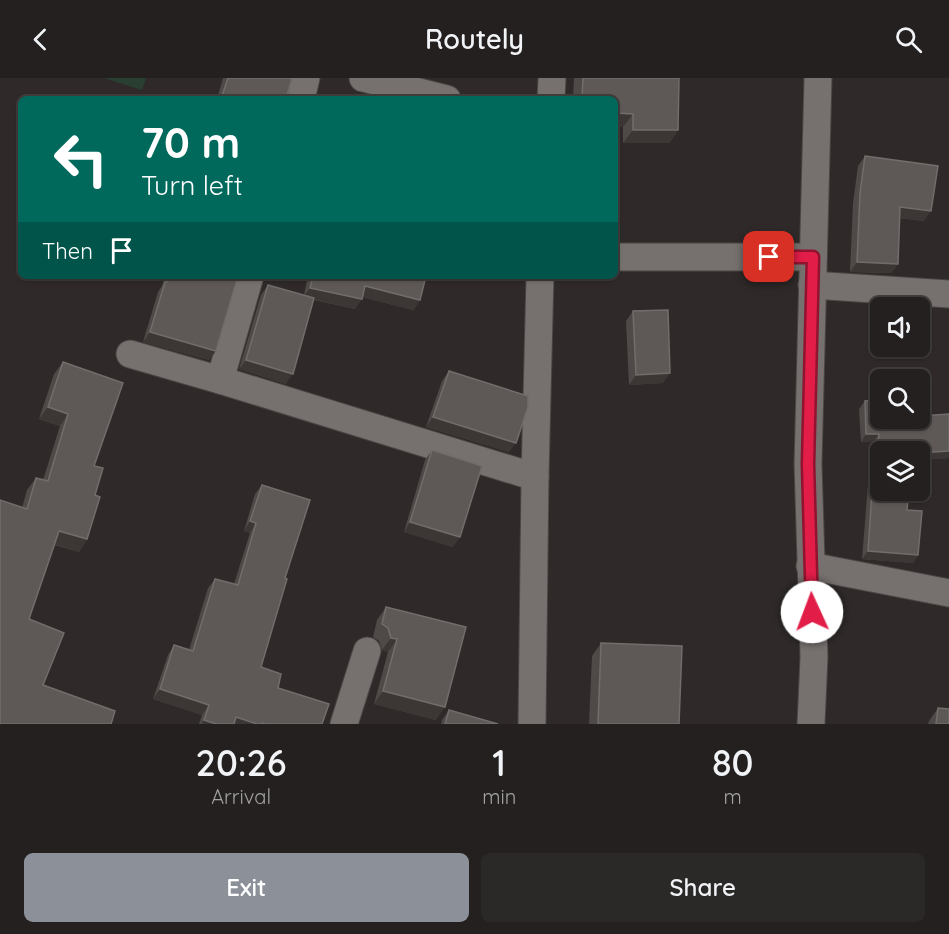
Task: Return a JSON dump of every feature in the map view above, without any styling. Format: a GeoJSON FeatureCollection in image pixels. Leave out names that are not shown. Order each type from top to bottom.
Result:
{"type":"FeatureCollection","features":[{"type":"Feature","properties":{"kind":"street"},"geometry":{"type":"LineString","coordinates":[[302,96],[306,78]]}},
{"type":"Feature","properties":{"kind":"street"},"geometry":{"type":"LineString","coordinates":[[363,78],[435,96]]}},
{"type":"Feature","properties":{"kind":"street"},"geometry":{"type":"LineString","coordinates":[[551,96],[552,78]]}},
{"type":"Feature","properties":{"kind":"street"},"geometry":{"type":"LineString","coordinates":[[811,724],[814,657],[808,464],[818,78]]}},
{"type":"Feature","properties":{"kind":"street"},"geometry":{"type":"LineString","coordinates":[[618,258],[813,257]]}},
{"type":"Feature","properties":{"kind":"street"},"geometry":{"type":"LineString","coordinates":[[220,380],[249,279]]}},
{"type":"Feature","properties":{"kind":"street"},"geometry":{"type":"LineString","coordinates":[[532,724],[540,279]]}},
{"type":"Feature","properties":{"kind":"street"},"geometry":{"type":"LineString","coordinates":[[812,285],[949,294]]}},
{"type":"Feature","properties":{"kind":"street"},"geometry":{"type":"LineString","coordinates":[[130,354],[535,477]]}},
{"type":"Feature","properties":{"kind":"street"},"geometry":{"type":"LineString","coordinates":[[810,566],[949,592]]}},
{"type":"Feature","properties":{"kind":"street"},"geometry":{"type":"LineString","coordinates":[[344,724],[367,651]]}},
{"type":"Feature","properties":{"kind":"green space"},"geometry":{"type":"Polygon","coordinates":[[[104,78],[146,78],[142,90],[104,78]]]}},
{"type":"Feature","properties":{"kind":"building"},"geometry":{"type":"Polygon","coordinates":[[[228,78],[292,78],[287,96],[222,96],[228,78]]]}},
{"type":"Feature","properties":{"kind":"building"},"geometry":{"type":"Polygon","coordinates":[[[583,78],[679,78],[678,130],[633,130],[633,114],[618,113],[618,96],[582,96],[583,78]]]}},
{"type":"Feature","properties":{"kind":"building"},"geometry":{"type":"Polygon","coordinates":[[[865,156],[938,166],[931,211],[900,207],[898,264],[857,262],[860,193],[865,156]]]}},
{"type":"Feature","properties":{"kind":"building"},"geometry":{"type":"Polygon","coordinates":[[[168,279],[237,279],[216,351],[150,332],[165,282],[168,279]]]}},
{"type":"Feature","properties":{"kind":"building"},"geometry":{"type":"Polygon","coordinates":[[[312,279],[425,279],[420,300],[365,286],[362,299],[310,288],[312,279]]]}},
{"type":"Feature","properties":{"kind":"building"},"geometry":{"type":"Polygon","coordinates":[[[268,285],[314,298],[293,374],[246,360],[268,285]]]}},
{"type":"Feature","properties":{"kind":"building"},"geometry":{"type":"Polygon","coordinates":[[[668,310],[670,373],[636,375],[633,311],[668,310]]]}},
{"type":"Feature","properties":{"kind":"building"},"geometry":{"type":"Polygon","coordinates":[[[63,362],[123,383],[94,466],[103,468],[95,495],[100,497],[87,539],[59,531],[29,619],[64,633],[43,685],[115,711],[111,724],[0,724],[0,500],[27,509],[36,478],[48,481],[68,414],[48,407],[63,362]]]}},
{"type":"Feature","properties":{"kind":"building"},"geometry":{"type":"Polygon","coordinates":[[[449,371],[528,396],[528,407],[516,443],[433,417],[449,371]]]}},
{"type":"Feature","properties":{"kind":"building"},"geometry":{"type":"Polygon","coordinates":[[[865,401],[870,401],[870,429],[930,429],[930,415],[949,414],[949,451],[930,452],[930,441],[878,441],[879,434],[866,434],[865,401]]]}},
{"type":"Feature","properties":{"kind":"building"},"geometry":{"type":"Polygon","coordinates":[[[432,450],[482,466],[460,537],[410,522],[432,450]]]}},
{"type":"Feature","properties":{"kind":"building"},"geometry":{"type":"Polygon","coordinates":[[[262,485],[310,500],[285,578],[287,579],[261,667],[281,674],[278,688],[329,704],[322,724],[257,724],[236,717],[234,724],[216,724],[204,720],[209,705],[160,689],[174,645],[193,651],[215,579],[238,585],[256,523],[250,521],[262,485]]]}},
{"type":"Feature","properties":{"kind":"building"},"geometry":{"type":"Polygon","coordinates":[[[871,501],[908,501],[907,510],[922,511],[918,555],[868,551],[871,501]]]}},
{"type":"Feature","properties":{"kind":"building"},"geometry":{"type":"Polygon","coordinates":[[[386,607],[466,627],[445,707],[383,691],[397,639],[391,638],[388,628],[382,624],[386,607]]]}},
{"type":"Feature","properties":{"kind":"building"},"geometry":{"type":"Polygon","coordinates":[[[601,643],[682,646],[679,724],[598,724],[601,643]]]}},
{"type":"Feature","properties":{"kind":"building"},"geometry":{"type":"Polygon","coordinates":[[[938,708],[949,709],[949,724],[936,724],[938,708]]]}},
{"type":"Feature","properties":{"kind":"building"},"geometry":{"type":"Polygon","coordinates":[[[449,710],[498,724],[445,724],[449,710]]]}},
{"type":"Feature","properties":{"kind":"route"},"geometry":{"type":"LineString","coordinates":[[769,257],[813,257],[808,464],[812,612]]}}]}
